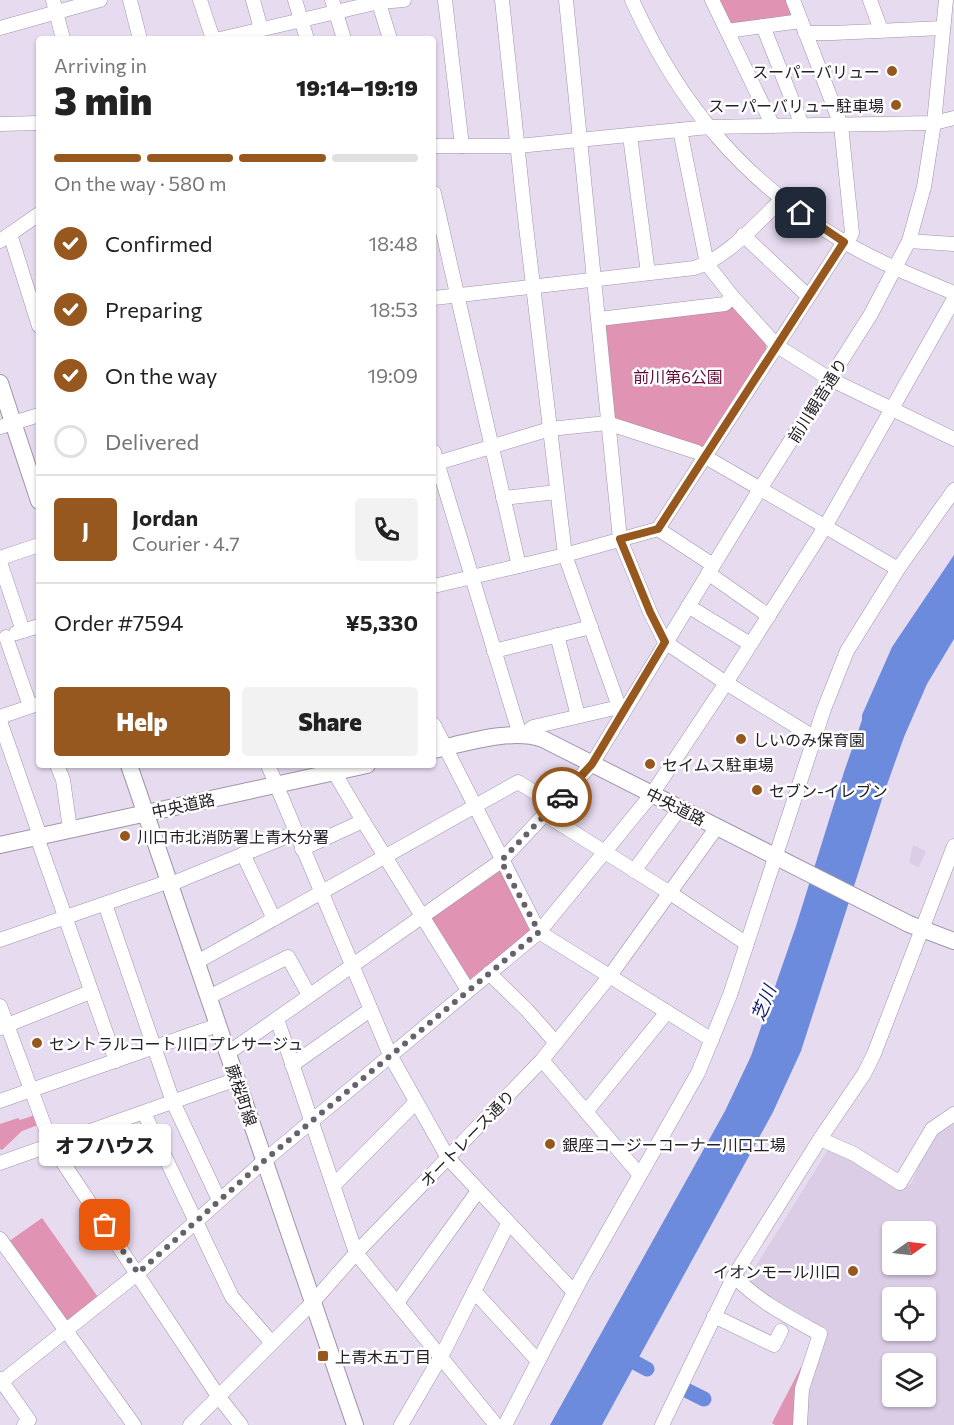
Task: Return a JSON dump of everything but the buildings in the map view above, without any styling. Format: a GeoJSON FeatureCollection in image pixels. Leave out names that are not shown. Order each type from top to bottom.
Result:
{"type":"FeatureCollection","features":[{"type":"Feature","properties":{"kind":"main road"},"geometry":{"type":"LineString","coordinates":[[0,383],[6,425],[36,494]]}},
{"type":"Feature","properties":{"kind":"main road","name":"中央道路"},"geometry":{"type":"LineString","coordinates":[[439,749],[523,735],[543,739],[915,927],[954,941]]}},
{"type":"Feature","properties":{"kind":"main road","name":"蕨桜町線"},"geometry":{"type":"LineString","coordinates":[[130,768],[355,1425]]}},
{"type":"Feature","properties":{"kind":"main road","name":"中央道路"},"geometry":{"type":"LineString","coordinates":[[0,845],[353,768]]}},
{"type":"Feature","properties":{"kind":"street"},"geometry":{"type":"LineString","coordinates":[[0,28],[54,6],[100,0]]}},
{"type":"Feature","properties":{"kind":"street"},"geometry":{"type":"LineString","coordinates":[[130,0],[139,36]]}},
{"type":"Feature","properties":{"kind":"street"},"geometry":{"type":"LineString","coordinates":[[200,0],[212,36]]}},
{"type":"Feature","properties":{"kind":"street"},"geometry":{"type":"LineString","coordinates":[[253,0],[261,29]]}},
{"type":"Feature","properties":{"kind":"street"},"geometry":{"type":"LineString","coordinates":[[295,0],[306,36]]}},
{"type":"Feature","properties":{"kind":"street"},"geometry":{"type":"LineString","coordinates":[[232,36],[302,20],[334,6],[404,0]]}},
{"type":"Feature","properties":{"kind":"street"},"geometry":{"type":"LineString","coordinates":[[445,0],[462,146]]}},
{"type":"Feature","properties":{"kind":"street"},"geometry":{"type":"LineString","coordinates":[[436,462],[494,651],[523,735],[533,727],[578,716],[620,711],[565,555],[502,0]]}},
{"type":"Feature","properties":{"kind":"street"},"geometry":{"type":"LineString","coordinates":[[566,0],[620,539],[665,642],[815,738]]}},
{"type":"Feature","properties":{"kind":"street"},"geometry":{"type":"LineString","coordinates":[[632,0],[677,85],[709,127],[756,176],[782,199],[846,242],[896,268],[954,293]]}},
{"type":"Feature","properties":{"kind":"street"},"geometry":{"type":"LineString","coordinates":[[712,0],[773,126]]}},
{"type":"Feature","properties":{"kind":"street"},"geometry":{"type":"LineString","coordinates":[[436,585],[565,555],[658,529],[808,296],[852,233],[842,125],[793,0]]}},
{"type":"Feature","properties":{"kind":"street"},"geometry":{"type":"LineString","coordinates":[[870,0],[881,30]]}},
{"type":"Feature","properties":{"kind":"street","name":"前川観音通り"},"geometry":{"type":"LineString","coordinates":[[228,1053],[501,861],[592,764],[620,711],[872,314],[909,241],[924,187],[934,123],[945,0]]}},
{"type":"Feature","properties":{"kind":"street"},"geometry":{"type":"LineString","coordinates":[[379,1],[389,36]]}},
{"type":"Feature","properties":{"kind":"street"},"geometry":{"type":"LineString","coordinates":[[54,6],[62,36]]}},
{"type":"Feature","properties":{"kind":"street"},"geometry":{"type":"LineString","coordinates":[[334,6],[343,36]]}},
{"type":"Feature","properties":{"kind":"street"},"geometry":{"type":"LineString","coordinates":[[727,31],[763,26],[803,27],[833,33],[944,28]]}},
{"type":"Feature","properties":{"kind":"street"},"geometry":{"type":"LineString","coordinates":[[763,26],[802,125]]}},
{"type":"Feature","properties":{"kind":"street"},"geometry":{"type":"LineString","coordinates":[[436,146],[518,146],[709,127],[934,123],[954,118]]}},
{"type":"Feature","properties":{"kind":"street"},"geometry":{"type":"LineString","coordinates":[[0,124],[36,123]]}},
{"type":"Feature","properties":{"kind":"street"},"geometry":{"type":"LineString","coordinates":[[680,130],[706,264],[732,296],[777,346],[830,379],[954,439]]}},
{"type":"Feature","properties":{"kind":"street"},"geometry":{"type":"LineString","coordinates":[[630,136],[648,273]]}},
{"type":"Feature","properties":{"kind":"street"},"geometry":{"type":"LineString","coordinates":[[436,298],[694,268],[706,264],[743,235],[782,199]]}},
{"type":"Feature","properties":{"kind":"street"},"geometry":{"type":"LineString","coordinates":[[436,202],[519,566]]}},
{"type":"Feature","properties":{"kind":"street"},"geometry":{"type":"LineString","coordinates":[[36,216],[5,238],[36,318]]}},
{"type":"Feature","properties":{"kind":"street"},"geometry":{"type":"LineString","coordinates":[[743,235],[808,296]]}},
{"type":"Feature","properties":{"kind":"street"},"geometry":{"type":"LineString","coordinates":[[909,241],[954,244]]}},
{"type":"Feature","properties":{"kind":"street"},"geometry":{"type":"LineString","coordinates":[[598,319],[725,304],[732,296]]}},
{"type":"Feature","properties":{"kind":"street"},"geometry":{"type":"LineString","coordinates":[[29,1423],[1,1381],[138,1273],[265,1160],[539,932],[652,794],[726,683],[825,527],[954,299]]}},
{"type":"Feature","properties":{"kind":"street"},"geometry":{"type":"LineString","coordinates":[[6,425],[36,416]]}},
{"type":"Feature","properties":{"kind":"street"},"geometry":{"type":"LineString","coordinates":[[436,459],[491,447],[550,429],[607,423],[705,456],[898,569]]}},
{"type":"Feature","properties":{"kind":"street"},"geometry":{"type":"LineString","coordinates":[[505,1425],[574,1292],[698,1073],[782,859],[815,738],[847,651],[898,569],[954,490]]}},
{"type":"Feature","properties":{"kind":"street"},"geometry":{"type":"LineString","coordinates":[[503,498],[557,492]]}},
{"type":"Feature","properties":{"kind":"street"},"geometry":{"type":"LineString","coordinates":[[658,529],[769,616]]}},
{"type":"Feature","properties":{"kind":"street"},"geometry":{"type":"LineString","coordinates":[[23,631],[0,560],[36,546]]}},
{"type":"Feature","properties":{"kind":"street"},"geometry":{"type":"LineString","coordinates":[[688,606],[750,644]]}},
{"type":"Feature","properties":{"kind":"street"},"geometry":{"type":"LineString","coordinates":[[494,651],[591,627]]}},
{"type":"Feature","properties":{"kind":"street"},"geometry":{"type":"LineString","coordinates":[[36,628],[3,638],[36,706],[0,719],[64,917],[116,1061]]}},
{"type":"Feature","properties":{"kind":"street"},"geometry":{"type":"LineString","coordinates":[[557,635],[578,716]]}},
{"type":"Feature","properties":{"kind":"street"},"geometry":{"type":"LineString","coordinates":[[439,749],[474,808],[539,932],[712,1040]]}},
{"type":"Feature","properties":{"kind":"street"},"geometry":{"type":"LineString","coordinates":[[58,768],[63,780],[70,829]]}},
{"type":"Feature","properties":{"kind":"street"},"geometry":{"type":"LineString","coordinates":[[269,768],[390,1055],[448,1158],[574,1292]]}},
{"type":"Feature","properties":{"kind":"street"},"geometry":{"type":"LineString","coordinates":[[334,772],[468,990]]}},
{"type":"Feature","properties":{"kind":"street"},"geometry":{"type":"LineString","coordinates":[[197,962],[518,782],[604,853],[747,944]]}},
{"type":"Feature","properties":{"kind":"street"},"geometry":{"type":"LineString","coordinates":[[634,871],[680,808]]}},
{"type":"Feature","properties":{"kind":"street"},"geometry":{"type":"LineString","coordinates":[[302,849],[363,821]]}},
{"type":"Feature","properties":{"kind":"street","name":"オートレース通り"},"geometry":{"type":"LineString","coordinates":[[189,1425],[312,1302],[356,1253],[542,1060],[609,977],[717,827]]}},
{"type":"Feature","properties":{"kind":"street"},"geometry":{"type":"LineString","coordinates":[[0,940],[170,882],[295,833]]}},
{"type":"Feature","properties":{"kind":"street"},"geometry":{"type":"LineString","coordinates":[[662,1425],[734,1276],[820,1139],[864,1074],[874,1054],[915,927],[954,846]]}},
{"type":"Feature","properties":{"kind":"street"},"geometry":{"type":"LineString","coordinates":[[243,854],[274,919]]}},
{"type":"Feature","properties":{"kind":"street"},"geometry":{"type":"LineString","coordinates":[[105,904],[173,1102],[219,1200]]}},
{"type":"Feature","properties":{"kind":"street"},"geometry":{"type":"LineString","coordinates":[[209,997],[288,957],[309,995]]}},
{"type":"Feature","properties":{"kind":"street"},"geometry":{"type":"LineString","coordinates":[[489,973],[527,1010],[556,1043]]}},
{"type":"Feature","properties":{"kind":"street"},"geometry":{"type":"LineString","coordinates":[[4,1027],[90,992]]}},
{"type":"Feature","properties":{"kind":"street"},"geometry":{"type":"LineString","coordinates":[[0,1005],[4,1027],[32,1090],[52,1146],[219,1396],[241,1425]]}},
{"type":"Feature","properties":{"kind":"street"},"geometry":{"type":"LineString","coordinates":[[292,1065],[370,1010]]}},
{"type":"Feature","properties":{"kind":"street"},"geometry":{"type":"LineString","coordinates":[[586,1112],[668,1012]]}},
{"type":"Feature","properties":{"kind":"street"},"geometry":{"type":"LineString","coordinates":[[277,1019],[356,1253],[496,1425]]}},
{"type":"Feature","properties":{"kind":"street"},"geometry":{"type":"LineString","coordinates":[[0,1101],[218,1024]]}},
{"type":"Feature","properties":{"kind":"street"},"geometry":{"type":"LineString","coordinates":[[542,1060],[639,1174]]}},
{"type":"Feature","properties":{"kind":"street"},"geometry":{"type":"LineString","coordinates":[[0,1163],[237,1079]]}},
{"type":"Feature","properties":{"kind":"street"},"geometry":{"type":"LineString","coordinates":[[334,1185],[416,1102]]}},
{"type":"Feature","properties":{"kind":"street"},"geometry":{"type":"LineString","coordinates":[[144,1113],[232,1297],[272,1343]]}},
{"type":"Feature","properties":{"kind":"street"},"geometry":{"type":"LineString","coordinates":[[820,1139],[854,1154],[900,1183],[932,1129],[954,1114]]}},
{"type":"Feature","properties":{"kind":"street"},"geometry":{"type":"LineString","coordinates":[[397,1303],[478,1191]]}},
{"type":"Feature","properties":{"kind":"street"},"geometry":{"type":"LineString","coordinates":[[405,1423],[508,1224]]}},
{"type":"Feature","properties":{"kind":"street"},"geometry":{"type":"LineString","coordinates":[[0,1239],[134,1425]]}},
{"type":"Feature","properties":{"kind":"street"},"geometry":{"type":"LineString","coordinates":[[734,1276],[773,1309],[820,1334],[802,1389],[800,1425]]}},
{"type":"Feature","properties":{"kind":"street"},"geometry":{"type":"LineString","coordinates":[[474,1291],[538,1361]]}},
{"type":"Feature","properties":{"kind":"street"},"geometry":{"type":"LineString","coordinates":[[714,1317],[774,1345],[781,1330]]}},
{"type":"Feature","properties":{"kind":"shaded area"},"geometry":{"type":"Polygon","coordinates":[[[913,845],[926,851],[919,867],[909,863],[913,845]]]}},
{"type":"Feature","properties":{"kind":"shaded area","name":"イオンモール川口"},"geometry":{"type":"Polygon","coordinates":[[[954,1121],[954,1425],[807,1425],[809,1393],[826,1330],[762,1294],[752,1285],[749,1277],[829,1148],[836,1150],[897,1189],[911,1184],[925,1151],[939,1131],[954,1121]]]}},
{"type":"Feature","properties":{"kind":"green space"},"geometry":{"type":"Polygon","coordinates":[[[716,0],[788,0],[794,16],[733,27],[716,0]]]}},
{"type":"Feature","properties":{"kind":"green space","name":"前川第6公園"},"geometry":{"type":"Polygon","coordinates":[[[729,306],[735,308],[766,345],[766,353],[705,448],[699,448],[612,418],[603,327],[607,322],[729,306]]]}},
{"type":"Feature","properties":{"kind":"green space"},"geometry":{"type":"Polygon","coordinates":[[[498,870],[503,873],[531,931],[469,980],[431,922],[431,916],[498,870]]]}},
{"type":"Feature","properties":{"kind":"green space"},"geometry":{"type":"Polygon","coordinates":[[[35,1115],[38,1125],[22,1131],[2,1150],[0,1149],[0,1124],[35,1115]]]}},
{"type":"Feature","properties":{"kind":"green space"},"geometry":{"type":"Polygon","coordinates":[[[42,1218],[98,1297],[68,1321],[64,1321],[8,1242],[42,1218]]]}},
{"type":"Feature","properties":{"kind":"green space"},"geometry":{"type":"Polygon","coordinates":[[[801,1367],[804,1368],[796,1425],[775,1425],[772,1423],[801,1367]]]}},
{"type":"Feature","properties":{"kind":"water"},"geometry":{"type":"Polygon","coordinates":[[[954,555],[954,639],[927,684],[904,737],[801,1051],[773,1112],[602,1425],[550,1425],[725,1111],[751,1056],[796,926],[862,715],[892,647],[954,555]]]}},
{"type":"Feature","properties":{"kind":"waterway"},"geometry":{"type":"LineString","coordinates":[[619,1354],[647,1369]]}},
{"type":"Feature","properties":{"kind":"waterway"},"geometry":{"type":"LineString","coordinates":[[688,1391],[704,1399]]}},
{"type":"Feature","properties":{"kind":"way so far"},"geometry":{"type":"LineString","coordinates":[[105,1225],[138,1273],[265,1160],[539,932],[501,861],[562,797]]}},
{"type":"Feature","properties":{"kind":"place","name":"スーパーバリュー"},"geometry":{"type":"Point","coordinates":[892,71]}},
{"type":"Feature","properties":{"kind":"place","name":"スーパーバリュー駐車場"},"geometry":{"type":"Point","coordinates":[896,105]}},
{"type":"Feature","properties":{"kind":"place","name":"しいのみ保育園"},"geometry":{"type":"Point","coordinates":[741,739]}},
{"type":"Feature","properties":{"kind":"place","name":"セイムス駐車場"},"geometry":{"type":"Point","coordinates":[650,764]}},
{"type":"Feature","properties":{"kind":"place","name":"セブン-イレブン"},"geometry":{"type":"Point","coordinates":[757,790]}},
{"type":"Feature","properties":{"kind":"place","name":"川口市北消防署上青木分署"},"geometry":{"type":"Point","coordinates":[125,836]}},
{"type":"Feature","properties":{"kind":"place","name":"セントラルコート川口プレサージュ"},"geometry":{"type":"Point","coordinates":[37,1043]}},
{"type":"Feature","properties":{"kind":"place","name":"銀座コージーコーナー川口工場"},"geometry":{"type":"Point","coordinates":[550,1144]}},
{"type":"Feature","properties":{"kind":"place","name":"オフハウス"},"geometry":{"type":"Point","coordinates":[105,1225]}},
{"type":"Feature","properties":{"kind":"place","name":"イオンモール川口"},"geometry":{"type":"Point","coordinates":[853,1271]}},
{"type":"Feature","properties":{"kind":"place","name":"上青木五丁目"},"geometry":{"type":"Point","coordinates":[323,1356]}},
{"type":"Feature","properties":{"kind":"route"},"geometry":{"type":"LineString","coordinates":[[562,797],[592,764],[665,642],[620,539],[658,529],[844,242],[801,213]]}},
{"type":"Feature","properties":{"kind":"water label","name":"芝川"},"geometry":{"type":"Point","coordinates":[763,1003]}}]}
